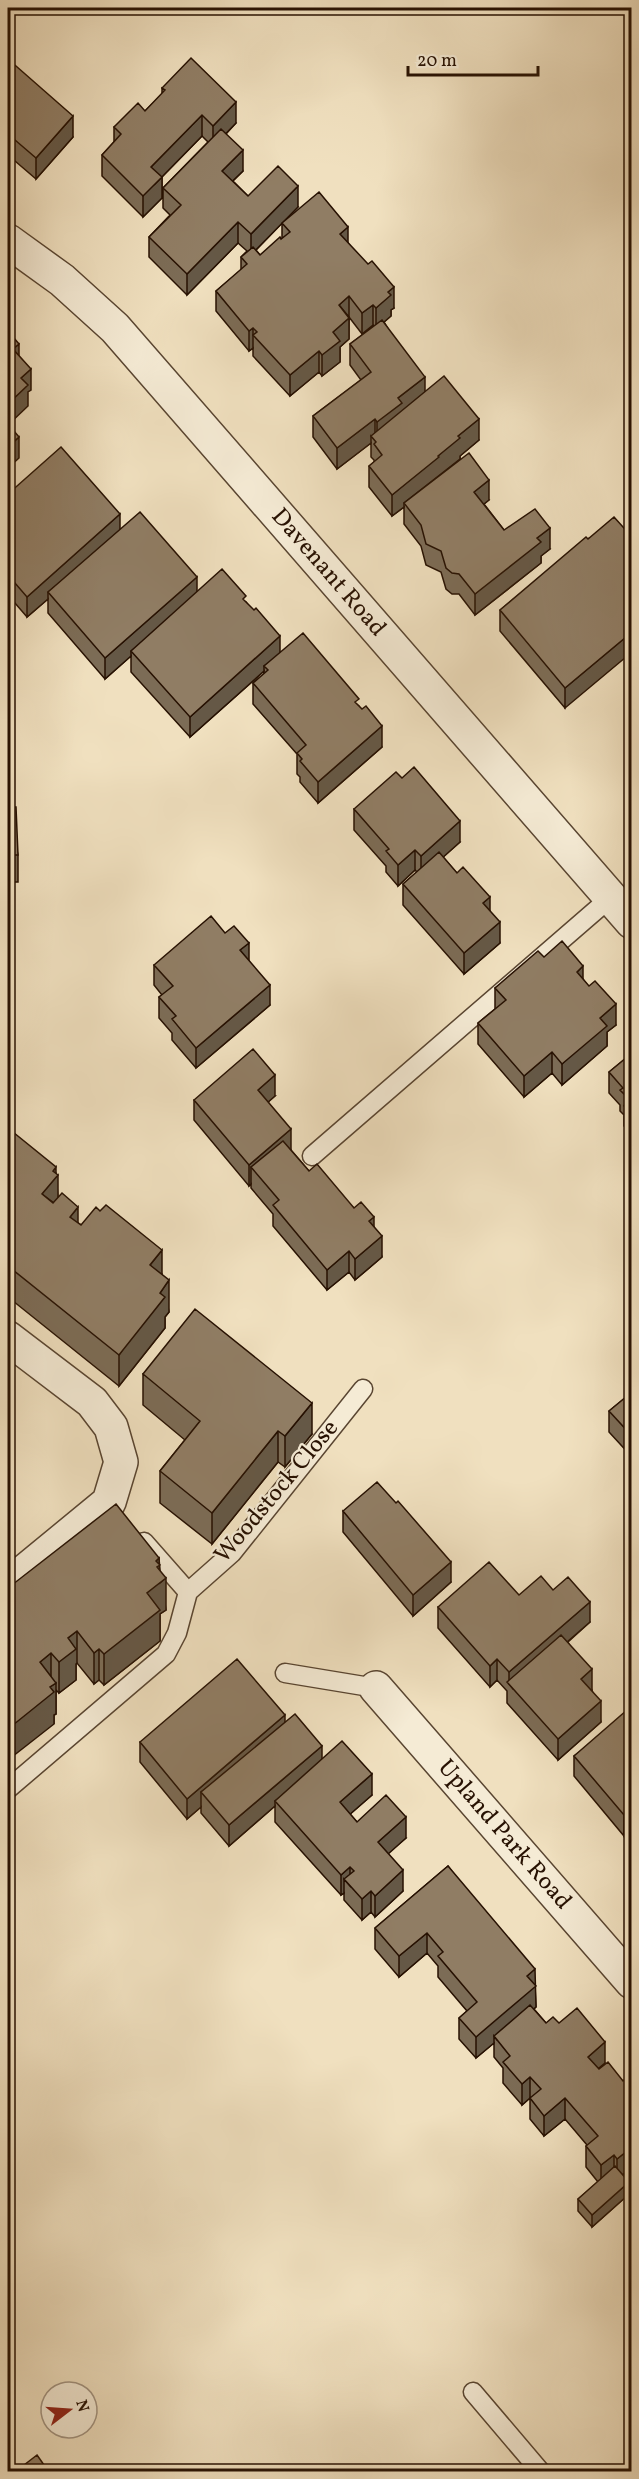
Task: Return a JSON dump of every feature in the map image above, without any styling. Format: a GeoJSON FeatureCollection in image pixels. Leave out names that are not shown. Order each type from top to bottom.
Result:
{"type":"FeatureCollection","features":[{"type":"Feature","properties":{"kind":"street","name":"Davenant Road"},"geometry":{"type":"LineString","coordinates":[[8,241],[62,280],[115,328],[632,922]]}},
{"type":"Feature","properties":{"kind":"street"},"geometry":{"type":"LineString","coordinates":[[8,1338],[92,1402],[111,1427],[121,1462],[113,1507],[8,1585]]}},
{"type":"Feature","properties":{"kind":"street","name":"Upland Park Road"},"geometry":{"type":"LineString","coordinates":[[376,1688],[632,1982]]}},
{"type":"Feature","properties":{"kind":"lane"},"geometry":{"type":"LineString","coordinates":[[312,1156],[610,898]]}},
{"type":"Feature","properties":{"kind":"lane","name":"Woodstock Close"},"geometry":{"type":"LineString","coordinates":[[188,1592],[232,1553],[363,1389]]}},
{"type":"Feature","properties":{"kind":"lane"},"geometry":{"type":"LineString","coordinates":[[8,1789],[166,1654],[177,1633],[188,1592],[133,1529]]}},
{"type":"Feature","properties":{"kind":"lane"},"geometry":{"type":"LineString","coordinates":[[285,1673],[376,1688]]}},
{"type":"Feature","properties":{"kind":"lane"},"geometry":{"type":"LineString","coordinates":[[473,2392],[541,2472]]}},
{"type":"Feature","properties":{"kind":"building"},"geometry":{"type":"Polygon","coordinates":[[[191,58],[236,102],[213,126],[202,115],[151,167],[162,177],[143,196],[102,155],[121,134],[114,127],[138,103],[145,111],[165,90],[162,88],[191,58]]]}},
{"type":"Feature","properties":{"kind":"building"},"geometry":{"type":"Polygon","coordinates":[[[8,59],[73,116],[36,158],[8,134],[8,59]]]}},
{"type":"Feature","properties":{"kind":"building"},"geometry":{"type":"Polygon","coordinates":[[[221,129],[243,150],[222,171],[248,196],[278,166],[298,186],[251,234],[238,222],[187,274],[149,237],[181,205],[163,188],[221,129]]]}},
{"type":"Feature","properties":{"kind":"building"},"geometry":{"type":"Polygon","coordinates":[[[319,192],[348,227],[340,234],[368,264],[372,261],[394,287],[388,292],[391,295],[376,308],[373,305],[362,313],[349,296],[339,305],[349,318],[333,332],[340,341],[322,355],[319,351],[290,375],[253,335],[257,332],[253,328],[249,331],[216,291],[247,264],[241,257],[253,247],[260,255],[280,237],[281,239],[290,232],[282,223],[319,192]]]}},
{"type":"Feature","properties":{"kind":"building"},"geometry":{"type":"Polygon","coordinates":[[[382,320],[425,377],[398,398],[402,403],[377,422],[375,419],[337,448],[313,416],[371,372],[350,344],[382,320]]]}},
{"type":"Feature","properties":{"kind":"building"},"geometry":{"type":"Polygon","coordinates":[[[8,331],[19,344],[13,349],[31,369],[21,378],[28,385],[8,404],[8,331]]]}},
{"type":"Feature","properties":{"kind":"building"},"geometry":{"type":"Polygon","coordinates":[[[444,376],[479,419],[458,436],[460,438],[439,457],[392,495],[369,466],[382,455],[371,436],[444,376]]]}},
{"type":"Feature","properties":{"kind":"building"},"geometry":{"type":"Polygon","coordinates":[[[8,424],[19,437],[8,447],[8,424]]]}},
{"type":"Feature","properties":{"kind":"building"},"geometry":{"type":"Polygon","coordinates":[[[61,447],[120,514],[27,597],[8,575],[8,494],[61,447]]]}},
{"type":"Feature","properties":{"kind":"building"},"geometry":{"type":"Polygon","coordinates":[[[469,453],[489,480],[474,492],[504,530],[535,509],[550,528],[537,538],[541,542],[475,594],[459,574],[452,573],[446,568],[441,551],[426,544],[421,525],[404,503],[469,453]]]}},
{"type":"Feature","properties":{"kind":"building"},"geometry":{"type":"Polygon","coordinates":[[[140,512],[197,577],[105,658],[48,592],[140,512]]]}},
{"type":"Feature","properties":{"kind":"building"},"geometry":{"type":"Polygon","coordinates":[[[614,517],[632,537],[626,543],[632,550],[632,632],[565,688],[500,610],[586,537],[588,539],[614,517]]]}},
{"type":"Feature","properties":{"kind":"building"},"geometry":{"type":"Polygon","coordinates":[[[222,569],[246,596],[243,599],[254,610],[256,608],[280,636],[190,717],[131,651],[222,569]]]}},
{"type":"Feature","properties":{"kind":"building"},"geometry":{"type":"Polygon","coordinates":[[[303,633],[359,699],[355,702],[362,709],[366,706],[382,726],[318,782],[300,761],[302,759],[297,753],[306,745],[253,683],[268,670],[264,666],[303,633]]]}},
{"type":"Feature","properties":{"kind":"building"},"geometry":{"type":"Polygon","coordinates":[[[414,767],[460,821],[421,856],[415,850],[398,865],[386,851],[389,849],[354,809],[396,772],[402,778],[414,767]]]}},
{"type":"Feature","properties":{"kind":"building"},"geometry":{"type":"Polygon","coordinates":[[[8,807],[16,807],[18,855],[10,855],[13,978],[8,978],[8,807]]]}},
{"type":"Feature","properties":{"kind":"building"},"geometry":{"type":"Polygon","coordinates":[[[439,852],[457,873],[463,867],[490,897],[483,903],[500,922],[464,953],[403,884],[439,852]]]}},
{"type":"Feature","properties":{"kind":"building"},"geometry":{"type":"Polygon","coordinates":[[[211,916],[225,933],[234,926],[249,943],[240,950],[270,985],[196,1048],[172,1019],[176,1016],[159,997],[173,986],[154,965],[211,916]]]}},
{"type":"Feature","properties":{"kind":"building"},"geometry":{"type":"Polygon","coordinates":[[[562,941],[583,966],[577,972],[589,986],[595,981],[616,1004],[600,1018],[607,1026],[562,1064],[552,1052],[524,1076],[478,1023],[506,1000],[495,988],[538,951],[544,957],[562,941]]]}},
{"type":"Feature","properties":{"kind":"building"},"geometry":{"type":"Polygon","coordinates":[[[253,1049],[275,1075],[258,1090],[291,1129],[249,1165],[194,1100],[253,1049]]]}},
{"type":"Feature","properties":{"kind":"building"},"geometry":{"type":"Polygon","coordinates":[[[632,1053],[632,1115],[624,1106],[628,1098],[620,1090],[623,1088],[609,1072],[632,1053]]]}},
{"type":"Feature","properties":{"kind":"building"},"geometry":{"type":"Polygon","coordinates":[[[8,1128],[56,1167],[53,1171],[58,1175],[42,1194],[53,1203],[62,1193],[78,1207],[70,1217],[81,1225],[96,1207],[100,1211],[106,1205],[162,1250],[150,1265],[169,1280],[160,1293],[165,1297],[119,1355],[8,1266],[8,1128]]]}},
{"type":"Feature","properties":{"kind":"building"},"geometry":{"type":"Polygon","coordinates":[[[283,1141],[309,1171],[317,1164],[354,1208],[361,1202],[374,1217],[369,1221],[382,1236],[355,1259],[349,1251],[327,1270],[273,1205],[279,1200],[251,1167],[283,1141]]]}},
{"type":"Feature","properties":{"kind":"building"},"geometry":{"type":"Polygon","coordinates":[[[195,1309],[312,1403],[285,1436],[278,1431],[212,1513],[160,1471],[200,1421],[143,1374],[195,1309]]]}},
{"type":"Feature","properties":{"kind":"building"},"geometry":{"type":"Polygon","coordinates":[[[632,1392],[632,1436],[609,1411],[632,1392]]]}},
{"type":"Feature","properties":{"kind":"building"},"geometry":{"type":"Polygon","coordinates":[[[377,1482],[396,1503],[398,1501],[451,1562],[413,1595],[343,1511],[377,1482]]]}},
{"type":"Feature","properties":{"kind":"building"},"geometry":{"type":"Polygon","coordinates":[[[116,1504],[159,1558],[156,1561],[160,1565],[157,1567],[166,1578],[147,1593],[160,1610],[104,1654],[99,1649],[94,1653],[77,1631],[68,1638],[76,1649],[59,1662],[51,1653],[40,1662],[56,1683],[50,1687],[54,1692],[8,1729],[8,1588],[116,1504]]]}},
{"type":"Feature","properties":{"kind":"building"},"geometry":{"type":"Polygon","coordinates":[[[489,1562],[519,1595],[541,1576],[553,1590],[568,1577],[590,1602],[509,1672],[497,1659],[490,1666],[438,1607],[489,1562]]]}},
{"type":"Feature","properties":{"kind":"building"},"geometry":{"type":"Polygon","coordinates":[[[561,1635],[592,1669],[581,1679],[601,1701],[558,1739],[507,1682],[561,1635]]]}},
{"type":"Feature","properties":{"kind":"building"},"geometry":{"type":"Polygon","coordinates":[[[237,1659],[285,1715],[187,1799],[140,1742],[237,1659]]]}},
{"type":"Feature","properties":{"kind":"building"},"geometry":{"type":"Polygon","coordinates":[[[627,1710],[632,1715],[632,1809],[624,1815],[574,1756],[627,1710]]]}},
{"type":"Feature","properties":{"kind":"building"},"geometry":{"type":"Polygon","coordinates":[[[295,1714],[322,1746],[229,1825],[201,1792],[295,1714]]]}},
{"type":"Feature","properties":{"kind":"building"},"geometry":{"type":"Polygon","coordinates":[[[342,1741],[372,1774],[340,1802],[357,1822],[386,1795],[406,1817],[378,1842],[403,1870],[375,1896],[371,1891],[362,1899],[344,1879],[354,1871],[350,1867],[341,1875],[275,1801],[342,1741]]]}},
{"type":"Feature","properties":{"kind":"building"},"geometry":{"type":"Polygon","coordinates":[[[448,1866],[535,1969],[527,1976],[536,1986],[476,2037],[459,2018],[477,2002],[438,1956],[443,1952],[427,1933],[399,1956],[375,1928],[448,1866]]]}},
{"type":"Feature","properties":{"kind":"building"},"geometry":{"type":"Polygon","coordinates":[[[530,2005],[546,2023],[553,2017],[559,2023],[577,2008],[605,2042],[588,2057],[599,2069],[608,2062],[623,2081],[630,2075],[632,2076],[632,2147],[617,2159],[614,2155],[601,2165],[586,2146],[598,2136],[565,2098],[544,2116],[530,2098],[541,2089],[530,2077],[522,2084],[503,2062],[510,2056],[494,2036],[530,2005]]]}},
{"type":"Feature","properties":{"kind":"building"},"geometry":{"type":"Polygon","coordinates":[[[615,2166],[629,2182],[592,2215],[578,2199],[615,2166]]]}},
{"type":"Feature","properties":{"kind":"building"},"geometry":{"type":"Polygon","coordinates":[[[37,2455],[49,2472],[15,2472],[37,2455]]]}}]}
